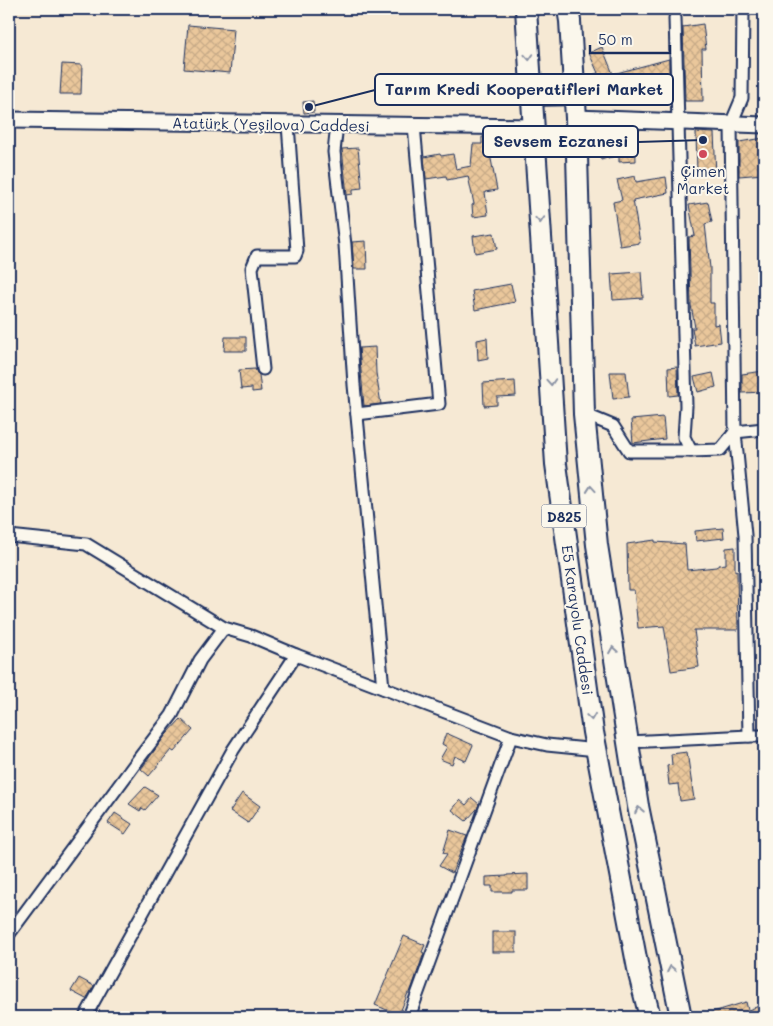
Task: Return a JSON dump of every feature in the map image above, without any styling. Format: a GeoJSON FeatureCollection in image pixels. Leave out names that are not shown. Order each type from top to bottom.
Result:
{"type":"FeatureCollection","features":[{"type":"Feature","properties":{"kind":"highway","name":"E5 Karayolu Caddesi"},"geometry":{"type":"LineString","coordinates":[[526,9],[556,464],[596,750],[639,974],[650,1017]]}},
{"type":"Feature","properties":{"kind":"highway","name":"E5 Karayolu Caddesi"},"geometry":{"type":"LineString","coordinates":[[568,9],[577,138],[584,414],[597,545],[638,806],[681,1017]]}},
{"type":"Feature","properties":{"kind":"highway"},"geometry":{"type":"LineString","coordinates":[[532,95],[575,94]]}},
{"type":"Feature","properties":{"kind":"highway"},"geometry":{"type":"LineString","coordinates":[[534,133],[577,138]]}},
{"type":"Feature","properties":{"kind":"street"},"geometry":{"type":"LineString","coordinates":[[742,9],[742,98],[731,124],[735,432],[746,535],[748,736]]}},
{"type":"Feature","properties":{"kind":"street"},"geometry":{"type":"LineString","coordinates":[[675,18],[686,406],[684,437],[691,451]]}},
{"type":"Feature","properties":{"kind":"street"},"geometry":{"type":"LineString","coordinates":[[576,118],[764,126]]}},
{"type":"Feature","properties":{"kind":"street","name":"Atatürk (Yeşilova) Caddesi"},"geometry":{"type":"LineString","coordinates":[[9,120],[414,125],[534,133]]}},
{"type":"Feature","properties":{"kind":"street"},"geometry":{"type":"LineString","coordinates":[[263,368],[252,268],[257,256],[295,256],[297,251],[288,124]]}},
{"type":"Feature","properties":{"kind":"street"},"geometry":{"type":"LineString","coordinates":[[337,124],[334,152],[345,245],[354,385],[383,688]]}},
{"type":"Feature","properties":{"kind":"street"},"geometry":{"type":"LineString","coordinates":[[357,414],[439,404],[414,125]]}},
{"type":"Feature","properties":{"kind":"street"},"geometry":{"type":"LineString","coordinates":[[584,414],[613,426],[629,451],[720,450],[735,432],[764,429]]}},
{"type":"Feature","properties":{"kind":"street"},"geometry":{"type":"LineString","coordinates":[[9,536],[86,544],[224,628],[251,636],[296,655],[511,736],[547,745],[596,750]]}},
{"type":"Feature","properties":{"kind":"street"},"geometry":{"type":"LineString","coordinates":[[9,934],[172,716],[200,660],[224,628]]}},
{"type":"Feature","properties":{"kind":"street"},"geometry":{"type":"LineString","coordinates":[[84,1017],[233,750],[296,655]]}},
{"type":"Feature","properties":{"kind":"street"},"geometry":{"type":"LineString","coordinates":[[409,1017],[511,736]]}},
{"type":"Feature","properties":{"kind":"street"},"geometry":{"type":"LineString","coordinates":[[628,742],[764,736]]}},
{"type":"Feature","properties":{"kind":"building"},"geometry":{"type":"Polygon","coordinates":[[[703,24],[706,49],[702,49],[703,101],[685,101],[683,27],[703,24]]]}},
{"type":"Feature","properties":{"kind":"building"},"geometry":{"type":"Polygon","coordinates":[[[188,25],[234,29],[230,73],[184,69],[188,25]]]}},
{"type":"Feature","properties":{"kind":"building"},"geometry":{"type":"Polygon","coordinates":[[[602,47],[613,74],[669,59],[669,76],[627,87],[625,80],[599,91],[592,75],[598,73],[589,53],[602,47]]]}},
{"type":"Feature","properties":{"kind":"building"},"geometry":{"type":"Polygon","coordinates":[[[62,64],[82,65],[81,94],[60,94],[62,64]]]}},
{"type":"Feature","properties":{"kind":"building"},"geometry":{"type":"Polygon","coordinates":[[[313,101],[314,112],[304,113],[303,102],[313,101]]]}},
{"type":"Feature","properties":{"kind":"building"},"geometry":{"type":"Polygon","coordinates":[[[635,131],[636,161],[619,162],[619,155],[601,160],[595,136],[611,132],[635,131]]]}},
{"type":"Feature","properties":{"kind":"building"},"geometry":{"type":"Polygon","coordinates":[[[696,132],[714,133],[716,174],[697,174],[696,132]]]}},
{"type":"Feature","properties":{"kind":"building"},"geometry":{"type":"Polygon","coordinates":[[[482,137],[505,139],[504,155],[490,154],[497,190],[485,192],[488,215],[473,217],[472,205],[474,204],[468,176],[447,180],[446,176],[426,179],[424,157],[453,154],[456,169],[471,166],[473,144],[482,144],[482,137]]]}},
{"type":"Feature","properties":{"kind":"building"},"geometry":{"type":"Polygon","coordinates":[[[764,138],[764,174],[739,176],[739,142],[764,138]]]}},
{"type":"Feature","properties":{"kind":"building"},"geometry":{"type":"Polygon","coordinates":[[[358,148],[362,188],[353,189],[353,194],[347,195],[342,149],[358,148]]]}},
{"type":"Feature","properties":{"kind":"building"},"geometry":{"type":"Polygon","coordinates":[[[635,176],[636,182],[666,177],[668,193],[633,200],[640,243],[620,246],[613,202],[622,200],[617,180],[635,176]]]}},
{"type":"Feature","properties":{"kind":"building"},"geometry":{"type":"Polygon","coordinates":[[[708,202],[712,222],[705,224],[710,268],[710,303],[714,303],[714,325],[719,324],[721,342],[695,346],[692,328],[695,328],[691,305],[689,237],[695,236],[689,205],[708,202]]]}},
{"type":"Feature","properties":{"kind":"building"},"geometry":{"type":"Polygon","coordinates":[[[494,233],[497,249],[475,253],[473,236],[494,233]]]}},
{"type":"Feature","properties":{"kind":"building"},"geometry":{"type":"Polygon","coordinates":[[[366,241],[367,269],[354,269],[352,242],[366,241]]]}},
{"type":"Feature","properties":{"kind":"building"},"geometry":{"type":"Polygon","coordinates":[[[641,272],[643,298],[613,300],[611,274],[641,272]]]}},
{"type":"Feature","properties":{"kind":"building"},"geometry":{"type":"Polygon","coordinates":[[[511,284],[515,302],[475,310],[472,291],[511,284]]]}},
{"type":"Feature","properties":{"kind":"building"},"geometry":{"type":"Polygon","coordinates":[[[225,337],[246,337],[246,351],[224,351],[225,337]]]}},
{"type":"Feature","properties":{"kind":"building"},"geometry":{"type":"Polygon","coordinates":[[[487,338],[488,358],[478,360],[477,340],[487,338]]]}},
{"type":"Feature","properties":{"kind":"building"},"geometry":{"type":"Polygon","coordinates":[[[375,347],[376,373],[381,404],[364,406],[359,348],[375,347]]]}},
{"type":"Feature","properties":{"kind":"building"},"geometry":{"type":"Polygon","coordinates":[[[677,367],[678,395],[669,396],[668,368],[677,367]]]}},
{"type":"Feature","properties":{"kind":"building"},"geometry":{"type":"Polygon","coordinates":[[[255,369],[259,375],[261,391],[252,392],[252,388],[241,389],[239,370],[255,369]]]}},
{"type":"Feature","properties":{"kind":"building"},"geometry":{"type":"Polygon","coordinates":[[[764,371],[764,392],[742,393],[742,374],[764,371]]]}},
{"type":"Feature","properties":{"kind":"building"},"geometry":{"type":"Polygon","coordinates":[[[610,372],[626,372],[629,397],[613,399],[610,372]]]}},
{"type":"Feature","properties":{"kind":"building"},"geometry":{"type":"Polygon","coordinates":[[[713,373],[716,387],[698,392],[694,377],[713,373]]]}},
{"type":"Feature","properties":{"kind":"building"},"geometry":{"type":"Polygon","coordinates":[[[515,381],[516,396],[497,397],[497,405],[484,406],[483,383],[515,381]]]}},
{"type":"Feature","properties":{"kind":"building"},"geometry":{"type":"Polygon","coordinates":[[[663,417],[665,439],[633,443],[631,420],[663,417]]]}},
{"type":"Feature","properties":{"kind":"building"},"geometry":{"type":"Polygon","coordinates":[[[723,528],[724,538],[696,541],[695,531],[723,528]]]}},
{"type":"Feature","properties":{"kind":"building"},"geometry":{"type":"Polygon","coordinates":[[[655,540],[655,542],[685,544],[687,570],[726,564],[726,548],[735,547],[738,630],[694,630],[699,667],[671,671],[664,626],[638,628],[634,590],[628,590],[627,544],[655,540]]]}},
{"type":"Feature","properties":{"kind":"building"},"geometry":{"type":"Polygon","coordinates":[[[181,719],[193,730],[174,752],[171,750],[149,776],[141,769],[165,736],[181,719]]]}},
{"type":"Feature","properties":{"kind":"building"},"geometry":{"type":"Polygon","coordinates":[[[446,733],[473,745],[466,761],[455,756],[452,764],[440,759],[447,747],[442,744],[446,733]]]}},
{"type":"Feature","properties":{"kind":"building"},"geometry":{"type":"Polygon","coordinates":[[[687,752],[694,799],[680,801],[678,784],[669,785],[667,766],[672,765],[671,754],[687,752]]]}},
{"type":"Feature","properties":{"kind":"building"},"geometry":{"type":"Polygon","coordinates":[[[145,787],[158,795],[145,810],[142,808],[140,811],[129,804],[145,787]]]}},
{"type":"Feature","properties":{"kind":"building"},"geometry":{"type":"Polygon","coordinates":[[[242,793],[260,806],[248,823],[230,811],[242,793]]]}},
{"type":"Feature","properties":{"kind":"building"},"geometry":{"type":"Polygon","coordinates":[[[472,798],[479,804],[466,821],[452,810],[460,800],[466,805],[472,798]]]}},
{"type":"Feature","properties":{"kind":"building"},"geometry":{"type":"Polygon","coordinates":[[[115,813],[132,824],[125,834],[108,823],[115,813]]]}},
{"type":"Feature","properties":{"kind":"building"},"geometry":{"type":"Polygon","coordinates":[[[450,830],[467,836],[452,873],[439,866],[447,854],[443,853],[450,830]]]}},
{"type":"Feature","properties":{"kind":"building"},"geometry":{"type":"Polygon","coordinates":[[[528,874],[528,890],[492,892],[492,886],[486,886],[486,877],[528,874]]]}},
{"type":"Feature","properties":{"kind":"building"},"geometry":{"type":"Polygon","coordinates":[[[492,932],[516,932],[516,952],[492,952],[492,932]]]}},
{"type":"Feature","properties":{"kind":"building"},"geometry":{"type":"Polygon","coordinates":[[[404,936],[425,945],[410,993],[408,993],[399,1015],[375,1005],[404,936]]]}},
{"type":"Feature","properties":{"kind":"building"},"geometry":{"type":"Polygon","coordinates":[[[79,978],[94,986],[86,999],[71,991],[79,978]]]}},
{"type":"Feature","properties":{"kind":"building"},"geometry":{"type":"Polygon","coordinates":[[[746,1002],[748,1010],[762,1005],[764,1017],[703,1017],[703,1015],[746,1002]]]}},
{"type":"Feature","properties":{"kind":"place","name":"Tarım Kredi Kooperatifleri Market"},"geometry":{"type":"Point","coordinates":[309,107]}},
{"type":"Feature","properties":{"kind":"place","name":"Sevsem Eczanesi"},"geometry":{"type":"Point","coordinates":[703,140]}},
{"type":"Feature","properties":{"kind":"place","name":"Çimen Market"},"geometry":{"type":"Point","coordinates":[703,154]}}]}
